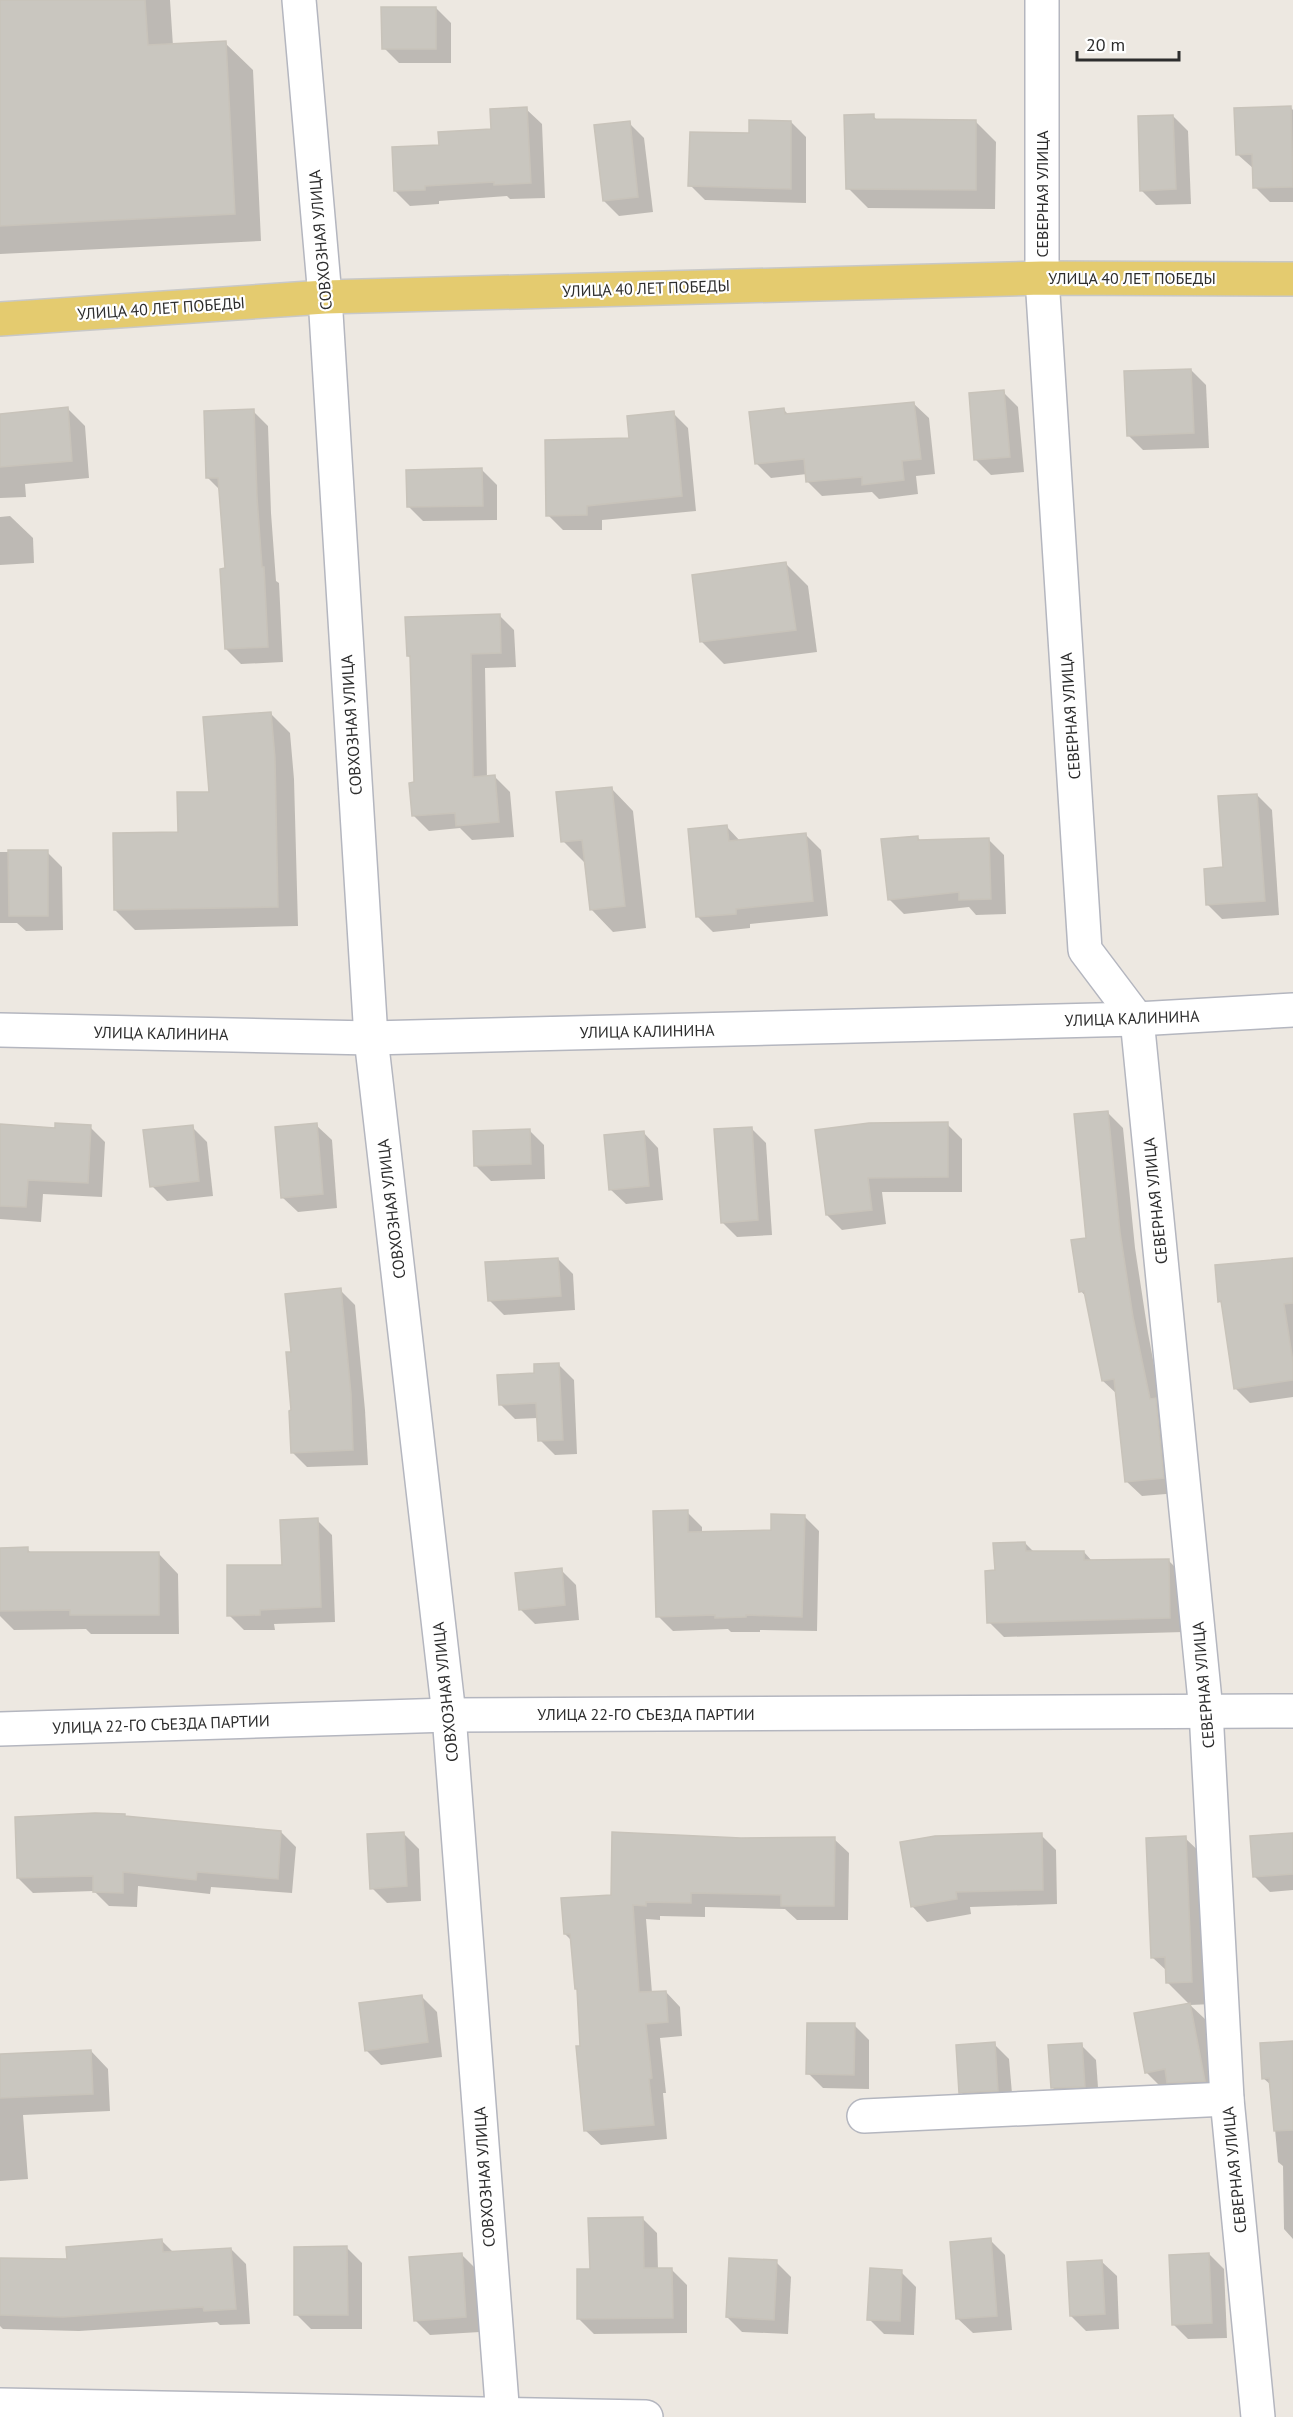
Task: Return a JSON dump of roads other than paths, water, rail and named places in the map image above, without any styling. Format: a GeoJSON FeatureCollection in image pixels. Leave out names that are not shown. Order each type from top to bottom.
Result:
{"type":"FeatureCollection","features":[{"type":"Feature","properties":{"kind":"main road","name":"УЛИЦА 40 ЛЕТ ПОБЕДЫ"},"geometry":{"type":"LineString","coordinates":[[0,319],[325,297],[1042,278],[1293,279]]}},
{"type":"Feature","properties":{"kind":"street","name":"СОВХОЗНАЯ УЛИЦА"},"geometry":{"type":"LineString","coordinates":[[299,0],[325,297],[371,1038],[449,1715],[503,2415]]}},
{"type":"Feature","properties":{"kind":"street","name":"СЕВЕРНАЯ УЛИЦА"},"geometry":{"type":"LineString","coordinates":[[1042,0],[1042,278],[1085,950],[1137,1019],[1206,1711],[1227,2099],[1258,2417]]}},
{"type":"Feature","properties":{"kind":"street","name":"УЛИЦА КАЛИНИНА"},"geometry":{"type":"LineString","coordinates":[[0,1030],[371,1038],[1137,1019],[1293,1010]]}},
{"type":"Feature","properties":{"kind":"street","name":"УЛИЦА 22-ГО СЪЕЗДА ПАРТИИ"},"geometry":{"type":"LineString","coordinates":[[0,1729],[449,1715],[1293,1712]]}},
{"type":"Feature","properties":{"kind":"street"},"geometry":{"type":"LineString","coordinates":[[864,2116],[1227,2099]]}},
{"type":"Feature","properties":{"kind":"street"},"geometry":{"type":"LineString","coordinates":[[0,2405],[646,2417]]}}]}
